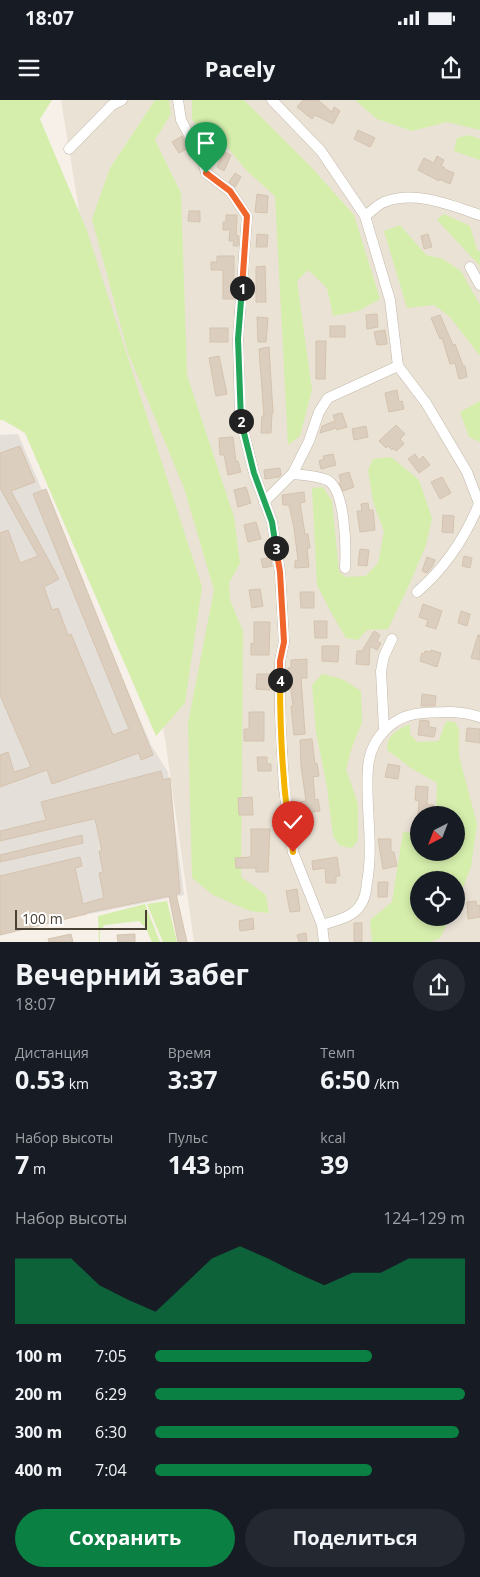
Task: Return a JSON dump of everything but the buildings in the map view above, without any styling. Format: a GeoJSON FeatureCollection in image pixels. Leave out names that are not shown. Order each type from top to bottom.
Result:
{"type":"FeatureCollection","features":[{"type":"Feature","properties":{"kind":"street"},"geometry":{"type":"LineString","coordinates":[[69,149],[112,105],[122,100]]}},
{"type":"Feature","properties":{"kind":"street"},"geometry":{"type":"LineString","coordinates":[[178,100],[181,120],[203,161],[206,173],[230,191],[247,216],[238,339],[240,417],[254,473],[272,522],[280,572],[284,642],[280,661],[280,712],[284,788],[293,852],[322,925],[324,942]]}},
{"type":"Feature","properties":{"kind":"street"},"geometry":{"type":"LineString","coordinates":[[272,100],[321,151],[365,216],[390,300],[398,366],[426,403],[466,472],[480,505],[453,554],[433,578],[417,592]]}},
{"type":"Feature","properties":{"kind":"street"},"geometry":{"type":"LineString","coordinates":[[365,216],[382,203],[402,197],[435,200],[480,216]]}},
{"type":"Feature","properties":{"kind":"street"},"geometry":{"type":"LineString","coordinates":[[470,267],[480,285]]}},
{"type":"Feature","properties":{"kind":"street"},"geometry":{"type":"LineString","coordinates":[[264,502],[293,474],[309,441],[319,412],[328,398],[398,366]]}},
{"type":"Feature","properties":{"kind":"street"},"geometry":{"type":"LineString","coordinates":[[293,474],[328,480],[334,486],[339,496],[346,543],[345,568]]}},
{"type":"Feature","properties":{"kind":"street"},"geometry":{"type":"LineString","coordinates":[[384,729],[381,671],[384,656],[392,639]]}},
{"type":"Feature","properties":{"kind":"street"},"geometry":{"type":"LineString","coordinates":[[322,925],[353,914],[364,898],[369,874],[370,845],[368,767],[373,748],[384,729],[412,713],[464,712],[480,717]]}},
{"type":"Feature","properties":{"kind":"shaded area"},"geometry":{"type":"Polygon","coordinates":[[[61,100],[480,100],[480,942],[194,942],[165,739],[61,100]]]}},
{"type":"Feature","properties":{"kind":"shaded area"},"geometry":{"type":"Polygon","coordinates":[[[18,434],[151,745],[168,772],[184,895],[0,932],[0,435],[18,434]]]}},
{"type":"Feature","properties":{"kind":"green space"},"geometry":{"type":"Polygon","coordinates":[[[0,100],[52,100],[40,119],[87,231],[202,587],[185,703],[156,736],[25,433],[0,420],[0,100]]]}},
{"type":"Feature","properties":{"kind":"green space"},"geometry":{"type":"Polygon","coordinates":[[[155,100],[169,100],[171,114],[155,140],[181,193],[187,375],[234,517],[240,563],[229,583],[230,600],[243,631],[241,877],[266,895],[269,913],[250,911],[213,895],[192,878],[188,723],[214,590],[184,488],[128,353],[92,219],[110,168],[155,100]]]}},
{"type":"Feature","properties":{"kind":"green space"},"geometry":{"type":"Polygon","coordinates":[[[192,100],[244,100],[313,169],[354,215],[380,299],[358,311],[333,316],[327,288],[308,270],[297,281],[312,390],[300,436],[288,445],[275,196],[247,171],[223,142],[210,148],[192,119],[192,100]]]}},
{"type":"Feature","properties":{"kind":"green space"},"geometry":{"type":"Polygon","coordinates":[[[355,100],[480,100],[480,130],[447,122],[412,131],[377,119],[355,100]]]}},
{"type":"Feature","properties":{"kind":"green space"},"geometry":{"type":"Polygon","coordinates":[[[469,135],[480,139],[480,160],[454,151],[457,138],[469,135]]]}},
{"type":"Feature","properties":{"kind":"green space"},"geometry":{"type":"Polygon","coordinates":[[[444,214],[470,226],[477,250],[480,251],[480,266],[437,220],[444,214]]]}},
{"type":"Feature","properties":{"kind":"green space"},"geometry":{"type":"Polygon","coordinates":[[[400,225],[426,255],[443,259],[461,271],[480,305],[480,356],[450,317],[434,305],[407,308],[384,231],[400,225]]]}},
{"type":"Feature","properties":{"kind":"green space"},"geometry":{"type":"Polygon","coordinates":[[[480,401],[480,442],[469,437],[460,412],[480,401]]]}},
{"type":"Feature","properties":{"kind":"green space"},"geometry":{"type":"Polygon","coordinates":[[[391,457],[419,480],[432,518],[426,545],[388,629],[367,630],[358,640],[346,638],[317,585],[312,488],[323,487],[332,501],[339,572],[346,577],[366,576],[378,563],[384,532],[373,501],[368,470],[373,459],[391,457]]]}},
{"type":"Feature","properties":{"kind":"green space"},"geometry":{"type":"Polygon","coordinates":[[[322,674],[342,679],[361,691],[362,723],[352,747],[346,769],[358,804],[358,840],[352,848],[340,846],[333,836],[327,787],[316,732],[312,685],[322,674]]]}},
{"type":"Feature","properties":{"kind":"green space"},"geometry":{"type":"Polygon","coordinates":[[[447,721],[455,722],[459,730],[459,756],[477,824],[471,867],[465,882],[465,871],[410,871],[410,926],[446,926],[440,938],[430,942],[372,942],[370,920],[392,902],[403,832],[410,832],[410,861],[465,861],[465,806],[436,806],[437,783],[411,768],[387,750],[391,736],[410,724],[410,734],[417,742],[439,741],[447,721]]]}},
{"type":"Feature","properties":{"kind":"green space"},"geometry":{"type":"Polygon","coordinates":[[[167,901],[177,942],[163,942],[147,904],[167,901]]]}},
{"type":"Feature","properties":{"kind":"green space"},"geometry":{"type":"Polygon","coordinates":[[[145,904],[160,942],[152,942],[145,927],[139,921],[105,925],[100,931],[99,942],[98,916],[145,904]]]}},
{"type":"Feature","properties":{"kind":"route"},"geometry":{"type":"LineString","coordinates":[[206,173],[230,191],[247,216],[238,339],[240,417],[254,473],[272,522],[280,572],[284,642],[280,661],[280,712],[284,788],[293,852]]}}]}
